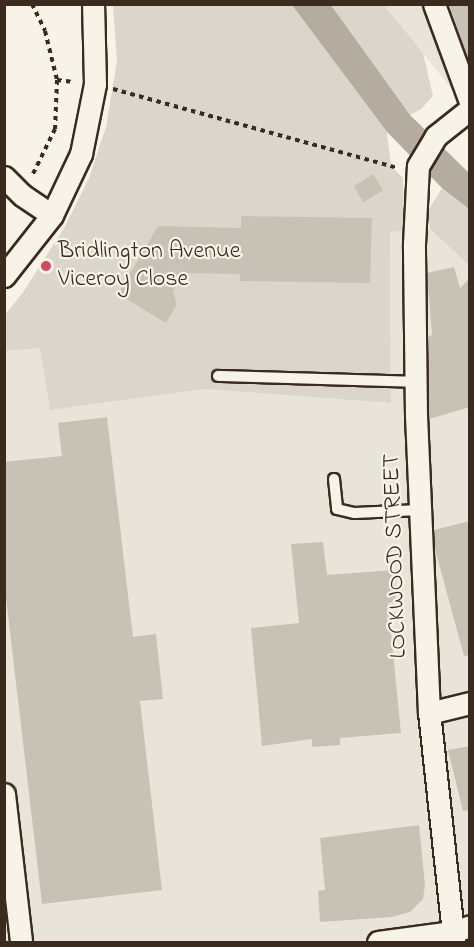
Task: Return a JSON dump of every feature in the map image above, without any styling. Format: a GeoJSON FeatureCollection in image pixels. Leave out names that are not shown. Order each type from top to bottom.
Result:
{"type":"FeatureCollection","features":[{"type":"Feature","properties":{"kind":"street"},"geometry":{"type":"LineString","coordinates":[[4,276],[52,215],[81,154],[95,84],[93,4]]}},
{"type":"Feature","properties":{"kind":"street"},"geometry":{"type":"LineString","coordinates":[[417,170],[436,136],[467,108],[434,4]]}},
{"type":"Feature","properties":{"kind":"street","name":"LOCKWOOD STREET"},"geometry":{"type":"LineString","coordinates":[[417,170],[414,244],[416,382],[429,712],[458,934]]}},
{"type":"Feature","properties":{"kind":"street"},"geometry":{"type":"LineString","coordinates":[[4,177],[22,195],[52,215]]}},
{"type":"Feature","properties":{"kind":"street"},"geometry":{"type":"LineString","coordinates":[[429,712],[470,703]]}},
{"type":"Feature","properties":{"kind":"street"},"geometry":{"type":"LineString","coordinates":[[4,794],[21,942]]}},
{"type":"Feature","properties":{"kind":"street"},"geometry":{"type":"LineString","coordinates":[[378,942],[458,934]]}},
{"type":"Feature","properties":{"kind":"lane"},"geometry":{"type":"LineString","coordinates":[[218,376],[416,382]]}},
{"type":"Feature","properties":{"kind":"lane"},"geometry":{"type":"LineString","coordinates":[[334,479],[337,509],[354,513],[420,510]]}},
{"type":"Feature","properties":{"kind":"path"},"geometry":{"type":"LineString","coordinates":[[22,195],[55,129],[57,80],[45,32],[32,4]]}},
{"type":"Feature","properties":{"kind":"path"},"geometry":{"type":"LineString","coordinates":[[95,84],[417,170]]}},
{"type":"Feature","properties":{"kind":"shaded area"},"geometry":{"type":"Polygon","coordinates":[[[113,5],[292,5],[387,132],[391,166],[403,178],[404,230],[390,232],[391,403],[205,389],[50,410],[40,348],[5,351],[5,315],[24,291],[64,228],[89,178],[106,127],[117,61],[113,5]]]}},
{"type":"Feature","properties":{"kind":"shaded area"},"geometry":{"type":"Polygon","coordinates":[[[292,5],[331,5],[410,115],[469,173],[469,209],[442,188],[387,132],[292,5]]]}},
{"type":"Feature","properties":{"kind":"shaded area"},"geometry":{"type":"Polygon","coordinates":[[[331,5],[384,5],[423,53],[433,96],[421,109],[410,115],[331,5]]]}},
{"type":"Feature","properties":{"kind":"shaded area"},"geometry":{"type":"Polygon","coordinates":[[[384,5],[469,5],[469,111],[423,53],[384,5]]]}},
{"type":"Feature","properties":{"kind":"shaded area"},"geometry":{"type":"Polygon","coordinates":[[[442,188],[469,209],[469,265],[430,229],[427,212],[442,188]]]}},
{"type":"Feature","properties":{"kind":"shaded area"},"geometry":{"type":"Polygon","coordinates":[[[430,229],[469,265],[469,942],[5,942],[4,351],[40,347],[50,410],[205,389],[391,403],[390,231],[430,229]]]}},
{"type":"Feature","properties":{"kind":"building"},"geometry":{"type":"Polygon","coordinates":[[[449,4],[470,4],[470,56],[467,56],[449,4]]]}},
{"type":"Feature","properties":{"kind":"building"},"geometry":{"type":"Polygon","coordinates":[[[373,174],[383,190],[364,202],[353,186],[373,174]]]}},
{"type":"Feature","properties":{"kind":"building"},"geometry":{"type":"Polygon","coordinates":[[[241,216],[372,218],[370,283],[240,281],[240,274],[181,273],[173,292],[177,305],[166,323],[118,294],[158,226],[241,228],[241,216]]]}},
{"type":"Feature","properties":{"kind":"building"},"geometry":{"type":"Polygon","coordinates":[[[454,267],[460,288],[470,278],[470,407],[429,419],[428,361],[429,336],[432,335],[427,273],[454,267]]]}},
{"type":"Feature","properties":{"kind":"building"},"geometry":{"type":"Polygon","coordinates":[[[107,417],[133,637],[156,634],[163,699],[140,701],[162,890],[42,904],[4,581],[4,462],[62,456],[58,423],[107,417]]]}},
{"type":"Feature","properties":{"kind":"building"},"geometry":{"type":"Polygon","coordinates":[[[470,521],[470,655],[464,656],[435,549],[434,530],[470,521]]]}},
{"type":"Feature","properties":{"kind":"building"},"geometry":{"type":"Polygon","coordinates":[[[323,542],[327,575],[394,570],[396,602],[388,603],[401,733],[340,738],[340,745],[312,747],[312,739],[262,746],[251,628],[299,623],[291,544],[323,542]]]}},
{"type":"Feature","properties":{"kind":"building"},"geometry":{"type":"Polygon","coordinates":[[[470,746],[470,810],[463,811],[448,750],[470,746]]]}},
{"type":"Feature","properties":{"kind":"building"},"geometry":{"type":"Polygon","coordinates":[[[419,825],[425,885],[423,899],[410,912],[391,917],[320,922],[318,891],[325,890],[320,838],[419,825]]]}},
{"type":"Feature","properties":{"kind":"place","name":"Bridlington Avenue Viceroy Close"},"geometry":{"type":"Point","coordinates":[46,266]}}]}
